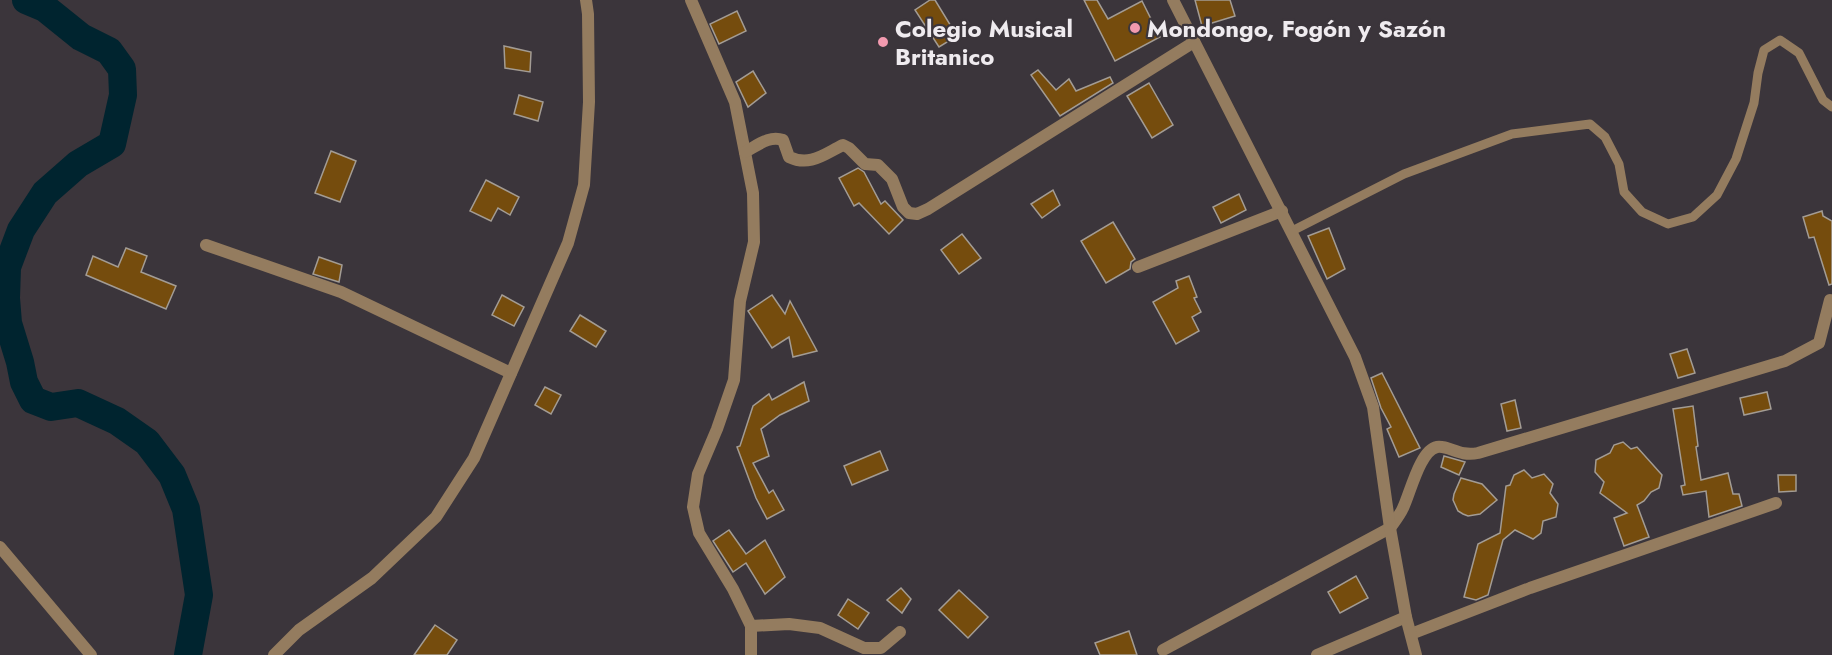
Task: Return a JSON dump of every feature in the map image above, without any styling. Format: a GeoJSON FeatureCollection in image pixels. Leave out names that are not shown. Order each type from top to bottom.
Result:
{"type":"FeatureCollection","features":[{"type":"Feature","properties":{"kind":"street"},"geometry":{"type":"LineString","coordinates":[[274,655],[299,630],[372,578],[436,518],[474,458],[568,243],[584,185],[589,102],[586,0]]}},
{"type":"Feature","properties":{"kind":"street"},"geometry":{"type":"LineString","coordinates":[[691,0],[735,102],[753,193],[754,242],[740,301],[734,380],[698,474],[693,507],[699,533],[733,590],[751,626],[751,655]]}},
{"type":"Feature","properties":{"kind":"street"},"geometry":{"type":"LineString","coordinates":[[1173,0],[1355,357],[1373,407],[1390,528],[1406,618],[1416,655]]}},
{"type":"Feature","properties":{"kind":"street"},"geometry":{"type":"LineString","coordinates":[[745,152],[771,138],[776,138],[783,141],[789,157],[804,162],[843,145],[865,164],[879,165],[892,179],[903,207],[909,213],[917,214],[1194,42]]}},
{"type":"Feature","properties":{"kind":"street"},"geometry":{"type":"LineString","coordinates":[[1138,267],[1282,211]]}},
{"type":"Feature","properties":{"kind":"street"},"geometry":{"type":"LineString","coordinates":[[206,245],[341,292],[511,373]]}},
{"type":"Feature","properties":{"kind":"street"},"geometry":{"type":"LineString","coordinates":[[1163,651],[1390,528],[1403,510],[1421,461],[1428,452],[1436,447],[1468,455],[1478,453],[1785,361],[1819,343],[1830,300]]}},
{"type":"Feature","properties":{"kind":"street"},"geometry":{"type":"LineString","coordinates":[[1411,634],[1530,588],[1776,502]]}},
{"type":"Feature","properties":{"kind":"street"},"geometry":{"type":"LineString","coordinates":[[0,547],[91,655]]}},
{"type":"Feature","properties":{"kind":"street"},"geometry":{"type":"LineString","coordinates":[[1317,655],[1406,618]]}},
{"type":"Feature","properties":{"kind":"street"},"geometry":{"type":"LineString","coordinates":[[751,626],[789,624],[820,628],[864,648],[881,648],[900,632]]}},
{"type":"Feature","properties":{"kind":"lane"},"geometry":{"type":"LineString","coordinates":[[1292,231],[1404,174],[1512,134],[1590,124],[1605,137],[1619,164],[1624,192],[1642,212],[1668,224],[1693,217],[1717,195],[1736,159],[1754,103],[1764,50],[1780,40],[1798,53],[1823,100],[1832,107]]}},
{"type":"Feature","properties":{"kind":"building"},"geometry":{"type":"Polygon","coordinates":[[[930,0],[935,0],[957,36],[939,47],[915,10],[930,0]]]}},
{"type":"Feature","properties":{"kind":"building"},"geometry":{"type":"Polygon","coordinates":[[[1084,0],[1097,0],[1108,19],[1142,1],[1160,37],[1115,61],[1084,0]]]}},
{"type":"Feature","properties":{"kind":"building"},"geometry":{"type":"Polygon","coordinates":[[[1195,0],[1230,0],[1235,16],[1202,26],[1195,0]]]}},
{"type":"Feature","properties":{"kind":"building"},"geometry":{"type":"Polygon","coordinates":[[[737,11],[746,31],[719,44],[710,24],[737,11]]]}},
{"type":"Feature","properties":{"kind":"building"},"geometry":{"type":"Polygon","coordinates":[[[504,46],[531,52],[530,72],[505,68],[504,46]]]}},
{"type":"Feature","properties":{"kind":"building"},"geometry":{"type":"Polygon","coordinates":[[[1038,70],[1056,90],[1069,79],[1076,91],[1110,77],[1113,83],[1060,116],[1031,75],[1038,70]]]}},
{"type":"Feature","properties":{"kind":"building"},"geometry":{"type":"Polygon","coordinates":[[[753,71],[766,93],[748,107],[736,82],[753,71]]]}},
{"type":"Feature","properties":{"kind":"building"},"geometry":{"type":"Polygon","coordinates":[[[1149,83],[1173,125],[1152,138],[1127,96],[1149,83]]]}},
{"type":"Feature","properties":{"kind":"building"},"geometry":{"type":"Polygon","coordinates":[[[519,95],[543,102],[538,121],[514,114],[519,95]]]}},
{"type":"Feature","properties":{"kind":"building"},"geometry":{"type":"Polygon","coordinates":[[[331,151],[356,161],[340,202],[315,193],[331,151]]]}},
{"type":"Feature","properties":{"kind":"building"},"geometry":{"type":"Polygon","coordinates":[[[858,168],[864,172],[881,204],[885,201],[903,220],[889,234],[859,203],[854,206],[839,178],[858,168]]]}},
{"type":"Feature","properties":{"kind":"building"},"geometry":{"type":"Polygon","coordinates":[[[486,180],[519,197],[510,215],[498,208],[491,221],[470,211],[486,180]]]}},
{"type":"Feature","properties":{"kind":"building"},"geometry":{"type":"Polygon","coordinates":[[[1053,190],[1060,205],[1042,218],[1031,204],[1053,190]]]}},
{"type":"Feature","properties":{"kind":"building"},"geometry":{"type":"Polygon","coordinates":[[[1239,194],[1246,210],[1221,223],[1213,207],[1239,194]]]}},
{"type":"Feature","properties":{"kind":"building"},"geometry":{"type":"Polygon","coordinates":[[[1822,211],[1823,216],[1832,221],[1832,284],[1829,285],[1814,237],[1809,238],[1803,217],[1822,211]]]}},
{"type":"Feature","properties":{"kind":"building"},"geometry":{"type":"Polygon","coordinates":[[[1113,222],[1135,259],[1131,262],[1130,269],[1106,283],[1081,241],[1113,222]]]}},
{"type":"Feature","properties":{"kind":"building"},"geometry":{"type":"Polygon","coordinates":[[[1329,228],[1345,269],[1327,279],[1308,236],[1329,228]]]}},
{"type":"Feature","properties":{"kind":"building"},"geometry":{"type":"Polygon","coordinates":[[[962,234],[981,258],[959,274],[941,250],[962,234]]]}},
{"type":"Feature","properties":{"kind":"building"},"geometry":{"type":"Polygon","coordinates":[[[126,248],[147,256],[141,272],[176,286],[166,309],[86,275],[93,256],[118,267],[126,248]]]}},
{"type":"Feature","properties":{"kind":"building"},"geometry":{"type":"Polygon","coordinates":[[[319,257],[342,265],[339,282],[313,274],[319,257]]]}},
{"type":"Feature","properties":{"kind":"building"},"geometry":{"type":"Polygon","coordinates":[[[1189,276],[1197,297],[1194,298],[1201,312],[1192,317],[1199,331],[1176,344],[1153,302],[1178,288],[1176,281],[1189,276]]]}},
{"type":"Feature","properties":{"kind":"building"},"geometry":{"type":"Polygon","coordinates":[[[502,295],[524,307],[514,326],[492,315],[502,295]]]}},
{"type":"Feature","properties":{"kind":"building"},"geometry":{"type":"Polygon","coordinates":[[[772,295],[785,314],[790,301],[817,351],[793,357],[789,337],[772,348],[748,311],[772,295]]]}},
{"type":"Feature","properties":{"kind":"building"},"geometry":{"type":"Polygon","coordinates":[[[580,315],[606,331],[596,347],[570,331],[580,315]]]}},
{"type":"Feature","properties":{"kind":"building"},"geometry":{"type":"Polygon","coordinates":[[[1687,349],[1695,373],[1678,378],[1670,354],[1687,349]]]}},
{"type":"Feature","properties":{"kind":"building"},"geometry":{"type":"Polygon","coordinates":[[[1382,373],[1420,448],[1399,457],[1387,429],[1391,427],[1381,408],[1371,378],[1382,373]]]}},
{"type":"Feature","properties":{"kind":"building"},"geometry":{"type":"Polygon","coordinates":[[[804,382],[809,401],[780,415],[761,429],[769,456],[753,463],[769,493],[773,490],[784,510],[767,519],[756,498],[737,447],[740,446],[753,406],[769,394],[772,400],[804,382]]]}},
{"type":"Feature","properties":{"kind":"building"},"geometry":{"type":"Polygon","coordinates":[[[545,387],[561,395],[551,414],[535,405],[545,387]]]}},
{"type":"Feature","properties":{"kind":"building"},"geometry":{"type":"Polygon","coordinates":[[[1767,392],[1771,409],[1744,415],[1740,398],[1767,392]]]}},
{"type":"Feature","properties":{"kind":"building"},"geometry":{"type":"Polygon","coordinates":[[[1515,400],[1521,428],[1507,431],[1501,404],[1515,400]]]}},
{"type":"Feature","properties":{"kind":"building"},"geometry":{"type":"Polygon","coordinates":[[[1693,406],[1701,480],[1728,473],[1733,494],[1739,494],[1742,506],[1709,517],[1706,491],[1683,495],[1681,486],[1685,485],[1673,409],[1693,406]]]}},
{"type":"Feature","properties":{"kind":"building"},"geometry":{"type":"Polygon","coordinates":[[[1623,442],[1631,449],[1637,447],[1662,475],[1659,488],[1637,505],[1649,537],[1624,546],[1614,518],[1627,513],[1600,493],[1604,482],[1595,472],[1596,460],[1610,453],[1614,445],[1623,442]]]}},
{"type":"Feature","properties":{"kind":"building"},"geometry":{"type":"Polygon","coordinates":[[[880,451],[888,470],[852,485],[844,466],[880,451]]]}},
{"type":"Feature","properties":{"kind":"building"},"geometry":{"type":"Polygon","coordinates":[[[1444,456],[1465,462],[1459,475],[1441,467],[1444,456]]]}},
{"type":"Feature","properties":{"kind":"building"},"geometry":{"type":"Polygon","coordinates":[[[1524,470],[1532,478],[1544,474],[1553,484],[1550,493],[1558,504],[1556,517],[1543,521],[1541,533],[1533,539],[1515,530],[1503,540],[1488,595],[1476,600],[1464,597],[1478,544],[1500,533],[1506,486],[1510,485],[1514,475],[1524,470]]]}},
{"type":"Feature","properties":{"kind":"building"},"geometry":{"type":"Polygon","coordinates":[[[1778,475],[1796,475],[1796,491],[1779,492],[1778,475]]]}},
{"type":"Feature","properties":{"kind":"building"},"geometry":{"type":"Polygon","coordinates":[[[1461,478],[1482,484],[1497,500],[1480,514],[1468,516],[1458,511],[1453,500],[1461,478]]]}},
{"type":"Feature","properties":{"kind":"building"},"geometry":{"type":"Polygon","coordinates":[[[729,530],[746,554],[765,540],[785,577],[765,594],[746,563],[733,572],[713,541],[729,530]]]}},
{"type":"Feature","properties":{"kind":"building"},"geometry":{"type":"Polygon","coordinates":[[[1356,576],[1368,598],[1340,613],[1328,592],[1356,576]]]}},
{"type":"Feature","properties":{"kind":"building"},"geometry":{"type":"Polygon","coordinates":[[[901,588],[911,599],[902,613],[887,600],[901,588]]]}},
{"type":"Feature","properties":{"kind":"building"},"geometry":{"type":"Polygon","coordinates":[[[959,590],[988,617],[968,638],[939,610],[959,590]]]}},
{"type":"Feature","properties":{"kind":"building"},"geometry":{"type":"Polygon","coordinates":[[[848,599],[869,613],[858,629],[838,615],[848,599]]]}},
{"type":"Feature","properties":{"kind":"building"},"geometry":{"type":"Polygon","coordinates":[[[435,625],[457,640],[447,655],[414,655],[435,625]]]}},
{"type":"Feature","properties":{"kind":"building"},"geometry":{"type":"Polygon","coordinates":[[[1129,631],[1137,655],[1100,655],[1095,643],[1129,631]]]}},
{"type":"Feature","properties":{"kind":"waterway"},"geometry":{"type":"LineString","coordinates":[[26,0],[45,8],[81,37],[109,51],[122,69],[123,95],[112,144],[78,164],[45,193],[21,230],[7,267],[8,323],[24,382],[33,400],[51,407],[78,403],[117,421],[147,442],[172,475],[186,509],[199,595],[188,655]]}},
{"type":"Feature","properties":{"kind":"place","name":"Mondongo, Fogón y Sazón"},"geometry":{"type":"Point","coordinates":[1135,28]}},
{"type":"Feature","properties":{"kind":"place","name":"Colegio Musical Britanico"},"geometry":{"type":"Point","coordinates":[883,42]}}]}
